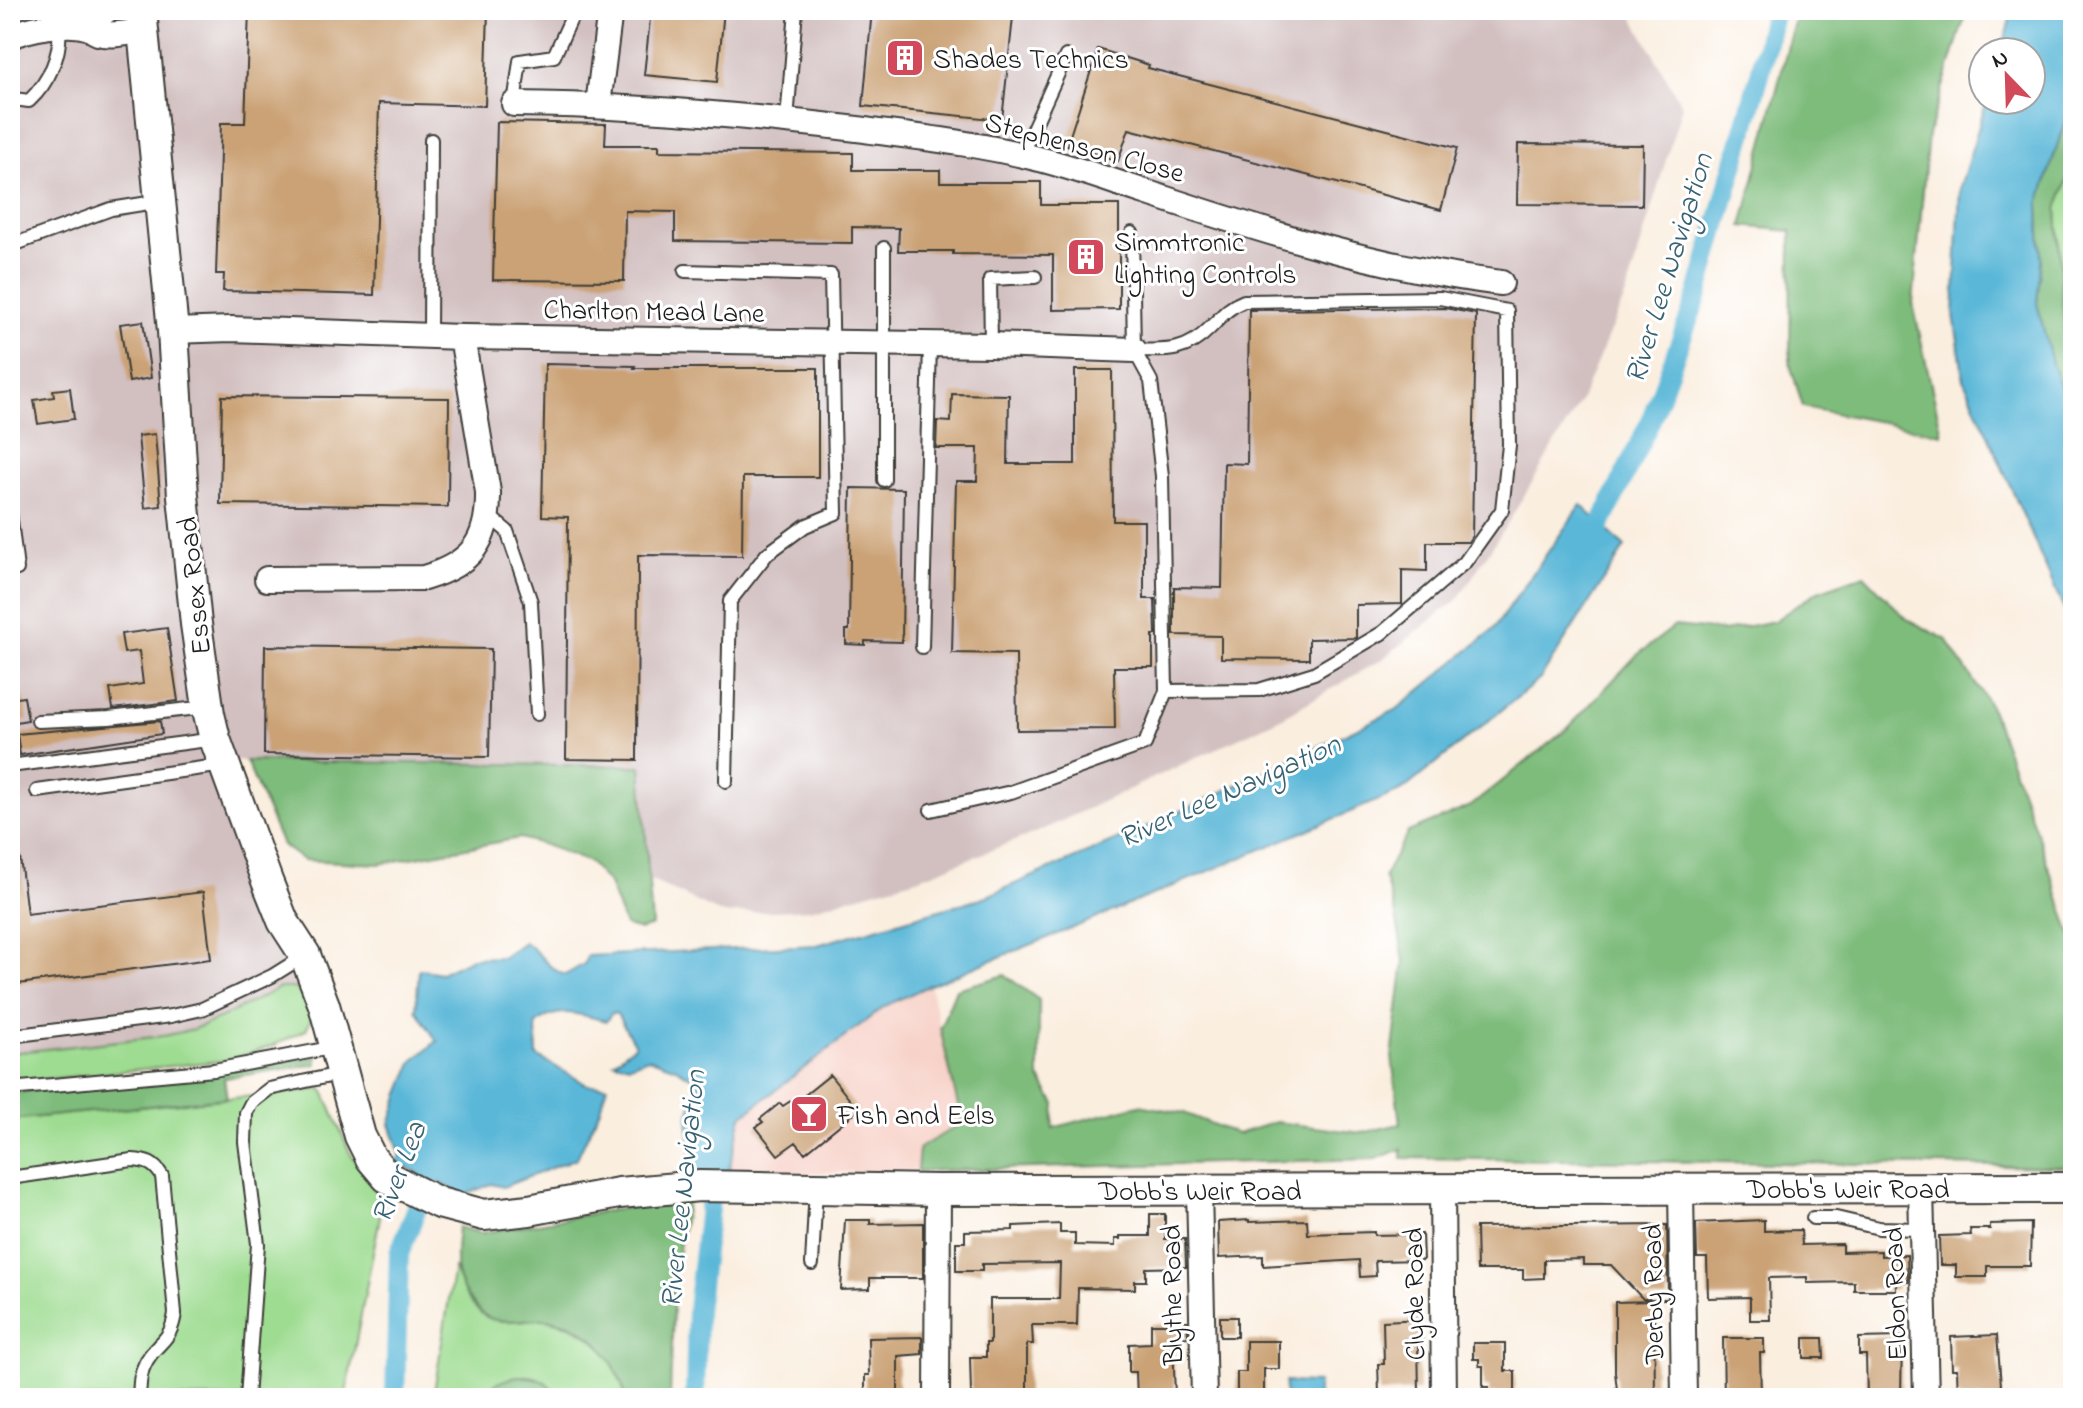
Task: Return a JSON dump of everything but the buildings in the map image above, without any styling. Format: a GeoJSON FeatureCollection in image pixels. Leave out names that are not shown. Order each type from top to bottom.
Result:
{"type":"FeatureCollection","features":[{"type":"Feature","properties":{"kind":"street"},"geometry":{"type":"LineString","coordinates":[[85,26],[107,10]]}},
{"type":"Feature","properties":{"kind":"street"},"geometry":{"type":"LineString","coordinates":[[598,105],[610,10]]}},
{"type":"Feature","properties":{"kind":"street"},"geometry":{"type":"LineString","coordinates":[[10,37],[36,28],[59,26],[85,26],[97,33],[142,20]]}},
{"type":"Feature","properties":{"kind":"street","name":"Essex Road"},"geometry":{"type":"LineString","coordinates":[[142,20],[173,331],[183,496],[207,707],[220,752],[283,921],[305,955],[341,1060],[360,1136]]}},
{"type":"Feature","properties":{"kind":"street","name":"Stephenson Close"},"geometry":{"type":"LineString","coordinates":[[514,104],[598,105],[787,120],[945,140],[1079,169],[1264,231],[1371,261],[1438,275],[1501,283]]}},
{"type":"Feature","properties":{"kind":"street","name":"Charlton Mead Lane"},"geometry":{"type":"LineString","coordinates":[[173,331],[231,329],[462,337],[1134,350]]}},
{"type":"Feature","properties":{"kind":"street"},"geometry":{"type":"LineString","coordinates":[[267,579],[424,578],[447,571],[468,557],[482,537],[488,515],[488,492],[462,337]]}},
{"type":"Feature","properties":{"kind":"street","name":"Dobb's Weir Road"},"geometry":{"type":"LineString","coordinates":[[360,1136],[371,1158],[387,1177],[439,1203],[463,1210],[499,1214],[619,1193],[693,1186],[938,1190],[2073,1188]]}},
{"type":"Feature","properties":{"kind":"street","name":"Derby Road"},"geometry":{"type":"LineString","coordinates":[[1681,1188],[1684,1398]]}},
{"type":"Feature","properties":{"kind":"street","name":"Eldon Road"},"geometry":{"type":"LineString","coordinates":[[1921,1188],[1926,1398]]}},
{"type":"Feature","properties":{"kind":"street","name":"Clyde Road"},"geometry":{"type":"LineString","coordinates":[[1442,1189],[1444,1398]]}},
{"type":"Feature","properties":{"kind":"street"},"geometry":{"type":"LineString","coordinates":[[937,1398],[938,1190]]}},
{"type":"Feature","properties":{"kind":"street","name":"Blythe Road"},"geometry":{"type":"LineString","coordinates":[[1199,1190],[1204,1398]]}},
{"type":"Feature","properties":{"kind":"lane"},"geometry":{"type":"LineString","coordinates":[[514,104],[520,61],[554,56],[575,10]]}},
{"type":"Feature","properties":{"kind":"lane"},"geometry":{"type":"LineString","coordinates":[[787,120],[796,10]]}},
{"type":"Feature","properties":{"kind":"lane"},"geometry":{"type":"LineString","coordinates":[[10,93],[14,99],[29,101],[42,88],[58,51],[61,39],[59,26]]}},
{"type":"Feature","properties":{"kind":"lane"},"geometry":{"type":"LineString","coordinates":[[1021,155],[1066,56]]}},
{"type":"Feature","properties":{"kind":"lane"},"geometry":{"type":"LineString","coordinates":[[430,336],[431,140]]}},
{"type":"Feature","properties":{"kind":"lane"},"geometry":{"type":"LineString","coordinates":[[10,246],[111,209],[161,201]]}},
{"type":"Feature","properties":{"kind":"lane"},"geometry":{"type":"LineString","coordinates":[[931,810],[1011,792],[1145,744],[1166,691],[1162,476],[1151,381],[1134,350],[1132,233]]}},
{"type":"Feature","properties":{"kind":"lane"},"geometry":{"type":"LineString","coordinates":[[884,248],[884,480]]}},
{"type":"Feature","properties":{"kind":"lane"},"geometry":{"type":"LineString","coordinates":[[685,271],[831,275],[836,513],[805,526],[767,554],[730,601],[726,781]]}},
{"type":"Feature","properties":{"kind":"lane"},"geometry":{"type":"LineString","coordinates":[[991,345],[990,279],[1035,277]]}},
{"type":"Feature","properties":{"kind":"lane"},"geometry":{"type":"LineString","coordinates":[[1134,350],[1171,351],[1191,344],[1228,307],[1244,301],[1440,298],[1507,311],[1509,445],[1502,510],[1465,562],[1382,633],[1314,673],[1259,690],[1166,691]]}},
{"type":"Feature","properties":{"kind":"lane"},"geometry":{"type":"LineString","coordinates":[[922,647],[930,344]]}},
{"type":"Feature","properties":{"kind":"lane"},"geometry":{"type":"LineString","coordinates":[[10,512],[17,569]]}},
{"type":"Feature","properties":{"kind":"lane"},"geometry":{"type":"LineString","coordinates":[[488,515],[507,531],[531,602],[537,714]]}},
{"type":"Feature","properties":{"kind":"lane"},"geometry":{"type":"LineString","coordinates":[[38,721],[109,718],[207,707]]}},
{"type":"Feature","properties":{"kind":"lane"},"geometry":{"type":"LineString","coordinates":[[10,766],[220,752]]}},
{"type":"Feature","properties":{"kind":"lane"},"geometry":{"type":"LineString","coordinates":[[37,791],[220,752]]}},
{"type":"Feature","properties":{"kind":"lane"},"geometry":{"type":"LineString","coordinates":[[10,1036],[171,1016],[202,1009],[272,976],[305,955]]}},
{"type":"Feature","properties":{"kind":"lane"},"geometry":{"type":"LineString","coordinates":[[10,1089],[341,1060]]}},
{"type":"Feature","properties":{"kind":"lane"},"geometry":{"type":"LineString","coordinates":[[247,1398],[258,1244],[245,1142],[246,1113],[251,1103],[269,1089],[341,1060]]}},
{"type":"Feature","properties":{"kind":"lane"},"geometry":{"type":"LineString","coordinates":[[10,1178],[132,1160],[147,1161],[162,1176],[175,1313],[166,1341],[145,1362],[140,1377],[139,1398]]}},
{"type":"Feature","properties":{"kind":"lane"},"geometry":{"type":"LineString","coordinates":[[812,1264],[816,1188]]}},
{"type":"Feature","properties":{"kind":"lane"},"geometry":{"type":"LineString","coordinates":[[1813,1218],[1836,1218],[1879,1228],[1922,1229]]}},
{"type":"Feature","properties":{"kind":"shaded area"},"geometry":{"type":"Polygon","coordinates":[[[10,10],[1629,10],[1682,106],[1626,294],[1580,402],[1458,599],[1381,660],[1281,718],[1040,831],[920,878],[810,909],[723,914],[648,879],[641,766],[217,761],[303,993],[293,988],[279,988],[221,1018],[191,1030],[163,1036],[10,1053],[10,10]]]}},
{"type":"Feature","properties":{"kind":"shaded area"},"geometry":{"type":"Polygon","coordinates":[[[930,985],[962,1124],[919,1148],[917,1171],[728,1174],[741,1116],[885,1006],[930,985]]]}},
{"type":"Feature","properties":{"kind":"green space"},"geometry":{"type":"Polygon","coordinates":[[[1797,10],[1967,10],[1928,135],[1913,304],[1942,434],[1803,407],[1790,364],[1791,231],[1742,226],[1797,10]]]}},
{"type":"Feature","properties":{"kind":"green space"},"geometry":{"type":"Polygon","coordinates":[[[2073,95],[2073,162],[2057,209],[2064,329],[2073,361],[2073,424],[2052,364],[2037,303],[2041,260],[2039,204],[2073,95]]]}},
{"type":"Feature","properties":{"kind":"green space"},"geometry":{"type":"Polygon","coordinates":[[[2073,162],[2073,361],[2064,329],[2057,209],[2073,162]]]}},
{"type":"Feature","properties":{"kind":"green space"},"geometry":{"type":"Polygon","coordinates":[[[1864,575],[1907,619],[1947,640],[1990,706],[2038,836],[2073,940],[2073,1167],[1402,1158],[1402,1149],[1375,1159],[917,1171],[919,1148],[962,1123],[940,1028],[956,989],[1005,975],[1039,1000],[1039,1077],[1055,1104],[1053,1128],[1139,1105],[1184,1113],[1237,1134],[1276,1122],[1361,1133],[1400,1124],[1392,1057],[1404,961],[1396,915],[1384,876],[1408,832],[1471,806],[1567,729],[1636,656],[1675,626],[1724,631],[1774,621],[1818,591],[1864,575]]]}},
{"type":"Feature","properties":{"kind":"green space"},"geometry":{"type":"Polygon","coordinates":[[[246,761],[641,766],[652,926],[640,930],[625,926],[609,884],[589,862],[520,838],[379,864],[303,860],[282,845],[246,761]]]}},
{"type":"Feature","properties":{"kind":"green space"},"geometry":{"type":"Polygon","coordinates":[[[279,988],[293,988],[303,993],[312,1017],[306,1030],[274,1045],[229,1060],[10,1083],[10,1053],[163,1036],[191,1030],[279,988]]]}},
{"type":"Feature","properties":{"kind":"green space"},"geometry":{"type":"Polygon","coordinates":[[[317,1057],[317,1064],[224,1078],[227,1098],[10,1120],[10,1093],[317,1057]]]}},
{"type":"Feature","properties":{"kind":"green space"},"geometry":{"type":"Polygon","coordinates":[[[323,1089],[350,1153],[383,1201],[345,1398],[10,1398],[10,1120],[323,1089]]]}},
{"type":"Feature","properties":{"kind":"green space"},"geometry":{"type":"Polygon","coordinates":[[[688,1197],[674,1278],[670,1398],[626,1398],[608,1356],[588,1334],[560,1321],[501,1321],[489,1318],[467,1296],[458,1278],[458,1227],[481,1233],[688,1197]]]}},
{"type":"Feature","properties":{"kind":"green space"},"geometry":{"type":"Polygon","coordinates":[[[454,1267],[470,1302],[487,1317],[507,1321],[549,1320],[579,1330],[589,1337],[606,1353],[618,1374],[626,1398],[557,1398],[543,1381],[523,1376],[501,1382],[486,1398],[433,1398],[454,1267]]]}},
{"type":"Feature","properties":{"kind":"green space"},"geometry":{"type":"Polygon","coordinates":[[[516,1376],[541,1380],[557,1398],[486,1398],[495,1384],[516,1376]]]}},
{"type":"Feature","properties":{"kind":"water"},"geometry":{"type":"Polygon","coordinates":[[[2012,10],[2073,10],[2073,95],[2039,204],[2041,260],[2037,303],[2052,364],[2073,424],[2073,630],[1964,380],[1954,315],[1960,187],[1982,116],[2047,116],[2047,36],[2006,36],[2012,10]]]}},
{"type":"Feature","properties":{"kind":"water"},"geometry":{"type":"Polygon","coordinates":[[[1581,505],[1625,547],[1540,679],[1403,790],[885,1006],[742,1116],[728,1174],[693,1171],[688,1118],[699,1082],[676,1068],[648,1058],[630,1065],[614,1062],[635,1045],[617,1014],[612,1013],[606,1021],[561,1013],[536,1024],[537,1056],[588,1085],[607,1086],[577,1158],[503,1187],[491,1184],[465,1195],[397,1163],[400,1153],[390,1124],[399,1096],[413,1061],[437,1041],[416,1010],[419,969],[441,973],[472,958],[503,957],[524,942],[565,975],[584,964],[587,956],[817,945],[985,897],[1156,823],[1396,710],[1493,630],[1581,505]]]}},
{"type":"Feature","properties":{"kind":"water"},"geometry":{"type":"Polygon","coordinates":[[[1285,1382],[1318,1383],[1318,1398],[1284,1398],[1285,1382]]]}},
{"type":"Feature","properties":{"kind":"waterway","name":"River Lee Navigation"},"geometry":{"type":"LineString","coordinates":[[1589,549],[1650,422],[1697,297],[1761,70],[1774,10]]}},
{"type":"Feature","properties":{"kind":"waterway","name":"River Lea"},"geometry":{"type":"LineString","coordinates":[[395,1398],[399,1254],[438,1154]]}},
{"type":"Feature","properties":{"kind":"waterway","name":"River Lee Navigation"},"geometry":{"type":"LineString","coordinates":[[695,1398],[697,1311],[713,1174]]}},
{"type":"Feature","properties":{"kind":"place","name":"Shades Technics"},"geometry":{"type":"Point","coordinates":[905,58]}},
{"type":"Feature","properties":{"kind":"place","name":"Simmtronic Lighting Controls"},"geometry":{"type":"Point","coordinates":[1086,257]}},
{"type":"Feature","properties":{"kind":"place","name":"Fish and Eels"},"geometry":{"type":"Point","coordinates":[809,1114]}}]}
